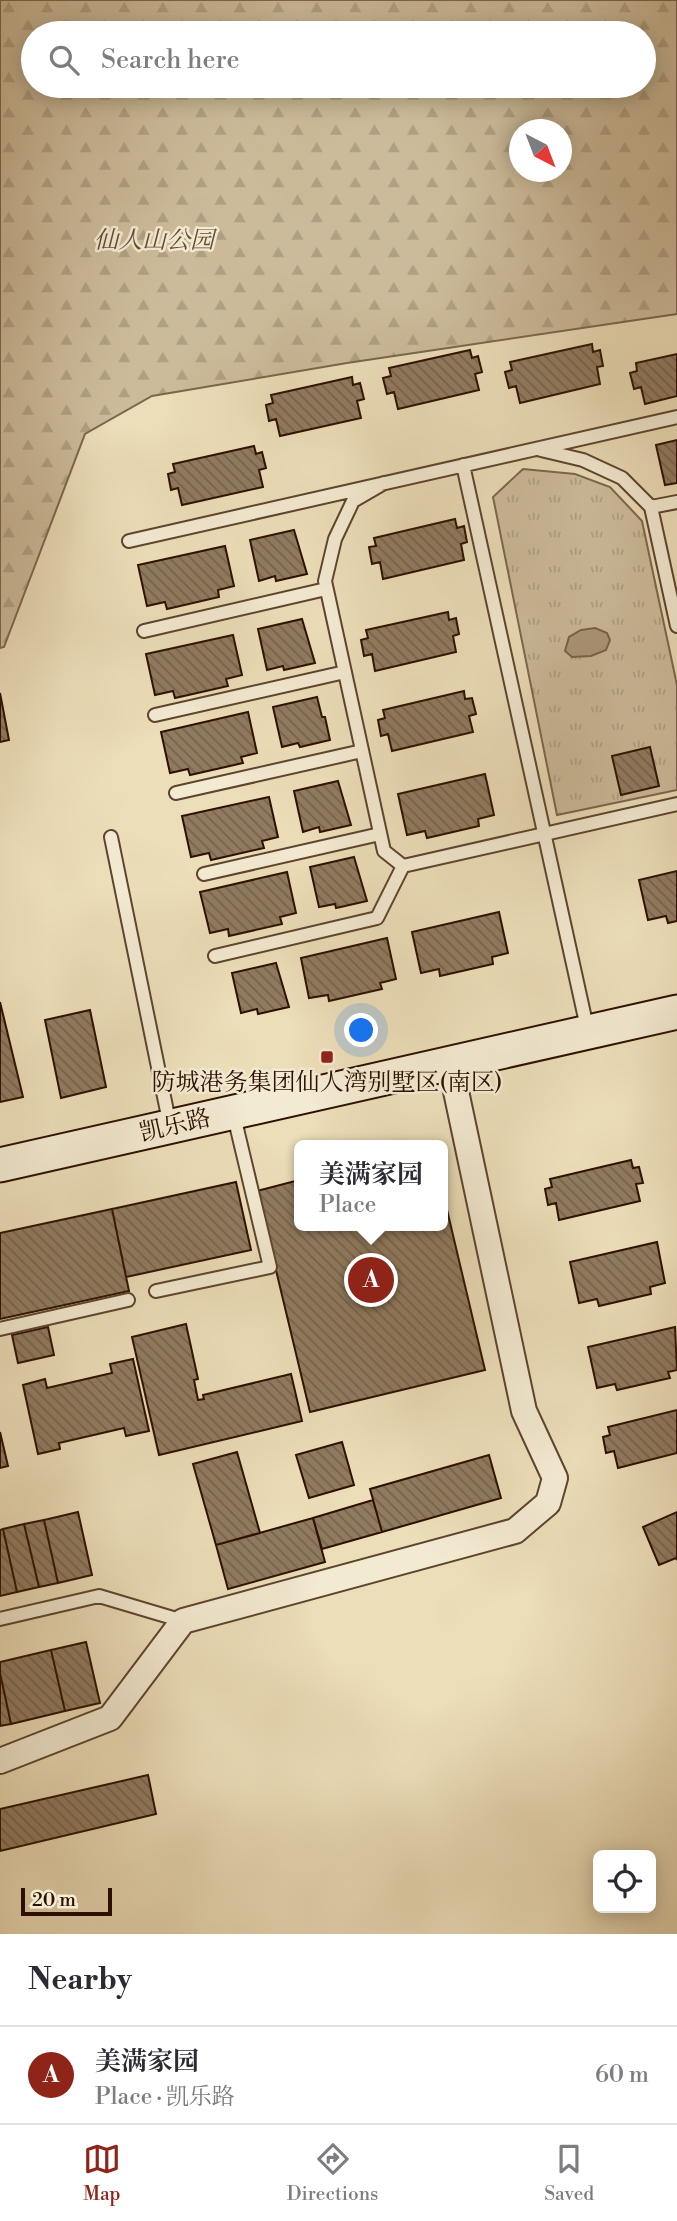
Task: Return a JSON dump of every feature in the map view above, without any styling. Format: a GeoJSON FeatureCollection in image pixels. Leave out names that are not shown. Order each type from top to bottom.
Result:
{"type":"FeatureCollection","features":[{"type":"Feature","properties":{"kind":"street","name":"凯乐路"},"geometry":{"type":"LineString","coordinates":[[0,1165],[677,1012]]}},
{"type":"Feature","properties":{"kind":"street"},"geometry":{"type":"LineString","coordinates":[[0,1761],[110,1718],[183,1621],[515,1531],[548,1503],[555,1478],[524,1411],[450,1063]]}},
{"type":"Feature","properties":{"kind":"lane"},"geometry":{"type":"LineString","coordinates":[[129,541],[677,417]]}},
{"type":"Feature","properties":{"kind":"lane"},"geometry":{"type":"LineString","coordinates":[[536,449],[583,460],[622,478],[651,508],[673,587],[677,626]]}},
{"type":"Feature","properties":{"kind":"lane"},"geometry":{"type":"LineString","coordinates":[[463,466],[588,1032]]}},
{"type":"Feature","properties":{"kind":"lane"},"geometry":{"type":"LineString","coordinates":[[384,483],[353,501],[335,539],[325,581],[384,851],[403,866]]}},
{"type":"Feature","properties":{"kind":"lane"},"geometry":{"type":"LineString","coordinates":[[651,508],[677,502]]}},
{"type":"Feature","properties":{"kind":"lane"},"geometry":{"type":"LineString","coordinates":[[144,631],[326,589]]}},
{"type":"Feature","properties":{"kind":"lane"},"geometry":{"type":"LineString","coordinates":[[155,715],[345,672]]}},
{"type":"Feature","properties":{"kind":"lane"},"geometry":{"type":"LineString","coordinates":[[176,793],[362,751]]}},
{"type":"Feature","properties":{"kind":"lane"},"geometry":{"type":"LineString","coordinates":[[403,866],[677,804]]}},
{"type":"Feature","properties":{"kind":"lane"},"geometry":{"type":"LineString","coordinates":[[204,874],[380,834]]}},
{"type":"Feature","properties":{"kind":"lane"},"geometry":{"type":"LineString","coordinates":[[111,837],[170,1126]]}},
{"type":"Feature","properties":{"kind":"lane"},"geometry":{"type":"LineString","coordinates":[[215,956],[377,918],[403,866]]}},
{"type":"Feature","properties":{"kind":"lane"},"geometry":{"type":"LineString","coordinates":[[156,1291],[270,1267],[233,1112]]}},
{"type":"Feature","properties":{"kind":"lane"},"geometry":{"type":"LineString","coordinates":[[0,1329],[128,1300]]}},
{"type":"Feature","properties":{"kind":"lane"},"geometry":{"type":"LineString","coordinates":[[0,1619],[99,1596],[183,1621]]}},
{"type":"Feature","properties":{"kind":"green space","name":"仙人山公园"},"geometry":{"type":"Polygon","coordinates":[[[0,0],[677,0],[677,314],[347,363],[152,396],[85,434],[4,647],[0,648],[0,0]]]}},
{"type":"Feature","properties":{"kind":"green space"},"geometry":{"type":"Polygon","coordinates":[[[523,469],[575,474],[610,487],[642,521],[677,685],[677,790],[557,815],[493,497],[523,469]]]}},
{"type":"Feature","properties":{"kind":"shaded area"},"geometry":{"type":"Polygon","coordinates":[[[595,628],[607,633],[610,640],[606,650],[591,656],[572,657],[565,651],[569,637],[581,630],[595,628]]]}},
{"type":"Feature","properties":{"kind":"building"},"geometry":{"type":"Polygon","coordinates":[[[592,344],[593,352],[600,350],[603,366],[597,367],[600,384],[520,403],[516,386],[509,388],[505,372],[512,370],[510,362],[592,344]]]}},
{"type":"Feature","properties":{"kind":"building"},"geometry":{"type":"Polygon","coordinates":[[[470,350],[472,358],[478,356],[482,372],[475,374],[479,390],[398,409],[394,392],[387,394],[383,378],[391,376],[389,368],[470,350]]]}},
{"type":"Feature","properties":{"kind":"building"},"geometry":{"type":"Polygon","coordinates":[[[677,354],[677,396],[645,404],[641,387],[634,389],[630,373],[637,371],[636,363],[677,354]]]}},
{"type":"Feature","properties":{"kind":"building"},"geometry":{"type":"Polygon","coordinates":[[[352,377],[353,385],[360,383],[364,399],[357,401],[361,418],[280,436],[276,419],[269,421],[266,405],[273,403],[271,395],[352,377]]]}},
{"type":"Feature","properties":{"kind":"building"},"geometry":{"type":"Polygon","coordinates":[[[677,440],[677,483],[665,485],[656,445],[677,440]]]}},
{"type":"Feature","properties":{"kind":"building"},"geometry":{"type":"Polygon","coordinates":[[[254,446],[256,454],[262,452],[266,468],[259,470],[263,487],[182,505],[178,488],[171,490],[168,474],[175,472],[173,464],[254,446]]]}},
{"type":"Feature","properties":{"kind":"building"},"geometry":{"type":"Polygon","coordinates":[[[455,519],[457,528],[464,526],[467,542],[461,544],[464,560],[383,579],[380,562],[372,564],[369,547],[376,546],[374,538],[455,519]]]}},
{"type":"Feature","properties":{"kind":"building"},"geometry":{"type":"Polygon","coordinates":[[[294,530],[307,574],[276,581],[275,576],[259,581],[250,540],[294,530]]]}},
{"type":"Feature","properties":{"kind":"building"},"geometry":{"type":"Polygon","coordinates":[[[225,546],[234,586],[218,590],[219,597],[167,609],[165,602],[147,606],[138,565],[225,546]]]}},
{"type":"Feature","properties":{"kind":"building"},"geometry":{"type":"Polygon","coordinates":[[[448,612],[449,620],[456,618],[459,634],[453,636],[456,652],[375,671],[372,654],[364,656],[361,640],[368,638],[366,630],[448,612]]]}},
{"type":"Feature","properties":{"kind":"building"},"geometry":{"type":"Polygon","coordinates":[[[302,619],[315,663],[284,670],[283,666],[267,670],[258,629],[302,619]]]}},
{"type":"Feature","properties":{"kind":"building"},"geometry":{"type":"Polygon","coordinates":[[[233,635],[242,675],[226,679],[228,686],[175,698],[173,691],[155,695],[146,654],[233,635]]]}},
{"type":"Feature","properties":{"kind":"building"},"geometry":{"type":"Polygon","coordinates":[[[464,691],[465,699],[472,698],[476,714],[469,716],[473,732],[392,751],[388,734],[381,736],[378,720],[385,718],[383,710],[464,691]]]}},
{"type":"Feature","properties":{"kind":"building"},"geometry":{"type":"Polygon","coordinates":[[[0,693],[9,740],[0,742],[0,693]]]}},
{"type":"Feature","properties":{"kind":"building"},"geometry":{"type":"Polygon","coordinates":[[[317,697],[330,740],[300,747],[298,743],[282,747],[273,707],[317,697]]]}},
{"type":"Feature","properties":{"kind":"building"},"geometry":{"type":"Polygon","coordinates":[[[248,712],[257,753],[241,757],[243,763],[190,775],[188,769],[170,773],[161,732],[248,712]]]}},
{"type":"Feature","properties":{"kind":"building"},"geometry":{"type":"Polygon","coordinates":[[[650,747],[659,786],[621,795],[612,756],[650,747]]]}},
{"type":"Feature","properties":{"kind":"building"},"geometry":{"type":"Polygon","coordinates":[[[485,774],[494,815],[478,819],[479,826],[427,838],[425,831],[407,835],[398,794],[485,774]]]}},
{"type":"Feature","properties":{"kind":"building"},"geometry":{"type":"Polygon","coordinates":[[[338,781],[351,825],[320,832],[319,827],[303,832],[294,791],[338,781]]]}},
{"type":"Feature","properties":{"kind":"building"},"geometry":{"type":"Polygon","coordinates":[[[269,797],[278,837],[262,841],[264,848],[211,860],[209,853],[191,857],[182,816],[269,797]]]}},
{"type":"Feature","properties":{"kind":"building"},"geometry":{"type":"Polygon","coordinates":[[[354,857],[367,901],[336,908],[335,904],[319,907],[310,867],[354,857]]]}},
{"type":"Feature","properties":{"kind":"building"},"geometry":{"type":"Polygon","coordinates":[[[677,871],[677,921],[668,923],[666,916],[648,920],[639,880],[677,871]]]}},
{"type":"Feature","properties":{"kind":"building"},"geometry":{"type":"Polygon","coordinates":[[[287,872],[296,913],[280,917],[282,924],[229,936],[228,929],[210,933],[200,892],[287,872]]]}},
{"type":"Feature","properties":{"kind":"building"},"geometry":{"type":"Polygon","coordinates":[[[499,912],[508,953],[492,957],[493,964],[440,976],[439,969],[421,973],[412,932],[499,912]]]}},
{"type":"Feature","properties":{"kind":"building"},"geometry":{"type":"Polygon","coordinates":[[[387,938],[396,979],[380,983],[382,989],[329,1001],[328,995],[309,998],[301,958],[387,938]]]}},
{"type":"Feature","properties":{"kind":"building"},"geometry":{"type":"Polygon","coordinates":[[[276,963],[289,1007],[258,1014],[257,1009],[241,1013],[232,973],[276,963]]]}},
{"type":"Feature","properties":{"kind":"building"},"geometry":{"type":"Polygon","coordinates":[[[0,1002],[23,1097],[0,1102],[0,1002]]]}},
{"type":"Feature","properties":{"kind":"building"},"geometry":{"type":"Polygon","coordinates":[[[90,1010],[106,1087],[61,1098],[45,1020],[90,1010]]]}},
{"type":"Feature","properties":{"kind":"building"},"geometry":{"type":"Polygon","coordinates":[[[631,1160],[633,1168],[639,1167],[643,1183],[636,1184],[640,1201],[559,1220],[556,1203],[548,1205],[545,1189],[552,1187],[550,1179],[631,1160]]]}},
{"type":"Feature","properties":{"kind":"building"},"geometry":{"type":"Polygon","coordinates":[[[294,1181],[294,1231],[448,1231],[448,1214],[485,1370],[310,1412],[257,1191],[294,1181]]]}},
{"type":"Feature","properties":{"kind":"building"},"geometry":{"type":"Polygon","coordinates":[[[236,1182],[251,1250],[126,1277],[112,1209],[236,1182]]]}},
{"type":"Feature","properties":{"kind":"building"},"geometry":{"type":"Polygon","coordinates":[[[112,1209],[129,1291],[0,1319],[0,1233],[112,1209]]]}},
{"type":"Feature","properties":{"kind":"building"},"geometry":{"type":"Polygon","coordinates":[[[657,1242],[665,1283],[650,1287],[651,1294],[599,1306],[597,1299],[579,1303],[570,1262],[657,1242]]]}},
{"type":"Feature","properties":{"kind":"building"},"geometry":{"type":"Polygon","coordinates":[[[186,1324],[198,1379],[194,1380],[198,1400],[204,1399],[203,1395],[291,1374],[302,1421],[159,1455],[132,1337],[186,1324]]]}},
{"type":"Feature","properties":{"kind":"building"},"geometry":{"type":"Polygon","coordinates":[[[48,1327],[54,1355],[18,1363],[12,1335],[48,1327]]]}},
{"type":"Feature","properties":{"kind":"building"},"geometry":{"type":"Polygon","coordinates":[[[675,1327],[677,1370],[668,1372],[670,1378],[617,1390],[615,1384],[597,1388],[588,1347],[675,1327]]]}},
{"type":"Feature","properties":{"kind":"building"},"geometry":{"type":"Polygon","coordinates":[[[133,1359],[149,1431],[126,1436],[124,1428],[59,1443],[60,1449],[38,1454],[23,1385],[45,1379],[47,1388],[112,1373],[110,1364],[133,1359]]]}},
{"type":"Feature","properties":{"kind":"building"},"geometry":{"type":"Polygon","coordinates":[[[677,1410],[677,1453],[618,1468],[614,1451],[606,1453],[603,1437],[610,1435],[608,1427],[677,1410]]]}},
{"type":"Feature","properties":{"kind":"building"},"geometry":{"type":"Polygon","coordinates":[[[0,1432],[8,1466],[0,1468],[0,1432]]]}},
{"type":"Feature","properties":{"kind":"building"},"geometry":{"type":"Polygon","coordinates":[[[342,1442],[354,1485],[309,1498],[296,1455],[342,1442]]]}},
{"type":"Feature","properties":{"kind":"building"},"geometry":{"type":"Polygon","coordinates":[[[237,1452],[260,1533],[216,1545],[193,1464],[237,1452]]]}},
{"type":"Feature","properties":{"kind":"building"},"geometry":{"type":"Polygon","coordinates":[[[489,1455],[501,1498],[382,1532],[370,1489],[489,1455]]]}},
{"type":"Feature","properties":{"kind":"building"},"geometry":{"type":"Polygon","coordinates":[[[373,1500],[382,1532],[322,1549],[313,1518],[373,1500]]]}},
{"type":"Feature","properties":{"kind":"building"},"geometry":{"type":"Polygon","coordinates":[[[78,1512],[92,1575],[58,1583],[44,1520],[78,1512]]]}},
{"type":"Feature","properties":{"kind":"building"},"geometry":{"type":"Polygon","coordinates":[[[677,1512],[677,1560],[676,1558],[659,1565],[643,1527],[677,1512]]]}},
{"type":"Feature","properties":{"kind":"building"},"geometry":{"type":"Polygon","coordinates":[[[313,1518],[325,1562],[228,1589],[216,1545],[313,1518]]]}},
{"type":"Feature","properties":{"kind":"building"},"geometry":{"type":"Polygon","coordinates":[[[44,1520],[58,1583],[39,1587],[24,1524],[44,1520]]]}},
{"type":"Feature","properties":{"kind":"building"},"geometry":{"type":"Polygon","coordinates":[[[24,1524],[39,1587],[17,1592],[3,1529],[24,1524]]]}},
{"type":"Feature","properties":{"kind":"building"},"geometry":{"type":"Polygon","coordinates":[[[3,1529],[17,1592],[0,1596],[0,1530],[3,1529]]]}},
{"type":"Feature","properties":{"kind":"building"},"geometry":{"type":"Polygon","coordinates":[[[86,1642],[100,1703],[65,1711],[51,1650],[86,1642]]]}},
{"type":"Feature","properties":{"kind":"building"},"geometry":{"type":"Polygon","coordinates":[[[51,1650],[65,1711],[11,1724],[0,1662],[51,1650]]]}},
{"type":"Feature","properties":{"kind":"building"},"geometry":{"type":"Polygon","coordinates":[[[0,1673],[11,1724],[0,1726],[0,1673]]]}},
{"type":"Feature","properties":{"kind":"building"},"geometry":{"type":"Polygon","coordinates":[[[148,1775],[156,1814],[0,1851],[0,1809],[148,1775]]]}},
{"type":"Feature","properties":{"kind":"place","name":"防城港务集团仙人湾别墅区(南区)"},"geometry":{"type":"Point","coordinates":[327,1057]}},
{"type":"Feature","properties":{"kind":"place","name":"美满家园"},"geometry":{"type":"Point","coordinates":[371,1280]}}]}
